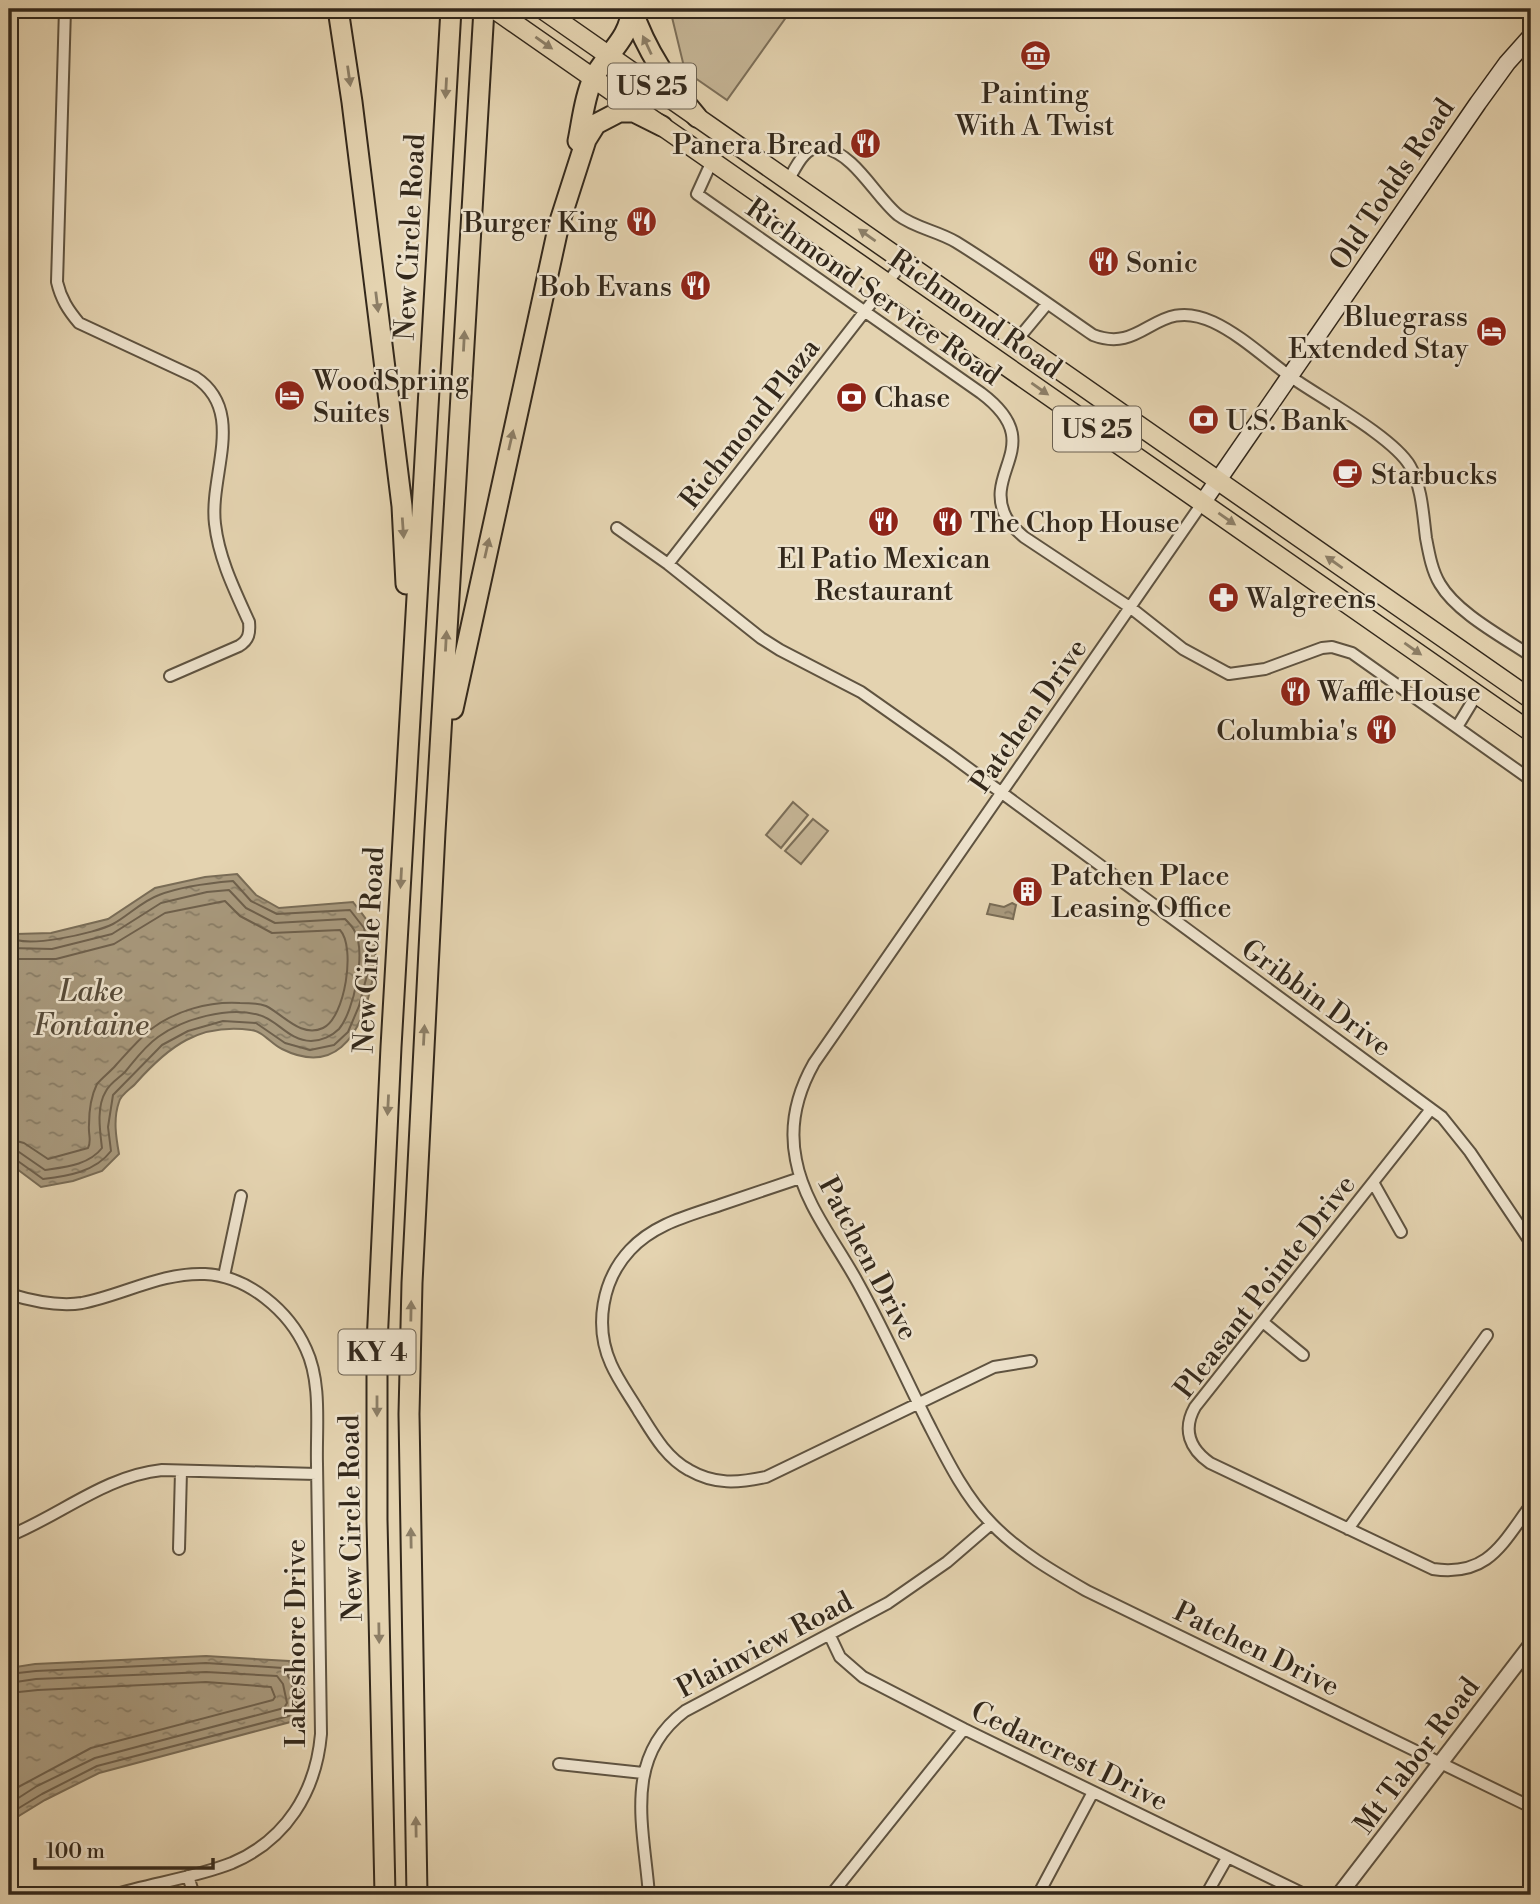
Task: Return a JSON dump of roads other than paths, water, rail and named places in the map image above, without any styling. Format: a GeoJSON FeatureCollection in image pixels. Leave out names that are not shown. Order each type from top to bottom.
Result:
{"type":"FeatureCollection","features":[{"type":"Feature","properties":{"kind":"highway"},"geometry":{"type":"LineString","coordinates":[[338,9],[356,129],[402,506],[406,602],[405,810]]}},
{"type":"Feature","properties":{"kind":"highway","name":"KY 4"},"geometry":{"type":"LineString","coordinates":[[417,1895],[409,1413],[418,1127],[484,9]]}},
{"type":"Feature","properties":{"kind":"highway","name":"Richmond Road"},"geometry":{"type":"LineString","coordinates":[[494,9],[1531,732]]}},
{"type":"Feature","properties":{"kind":"highway","name":"Richmond Road"},"geometry":{"type":"LineString","coordinates":[[542,9],[1531,699]]}},
{"type":"Feature","properties":{"kind":"highway"},"geometry":{"type":"LineString","coordinates":[[435,832],[454,698],[589,89],[607,54],[625,35],[631,9]]}},
{"type":"Feature","properties":{"kind":"highway"},"geometry":{"type":"LineString","coordinates":[[631,9],[662,72],[697,117]]}},
{"type":"Feature","properties":{"kind":"highway","name":"New Circle Road"},"geometry":{"type":"LineString","coordinates":[[386,1895],[377,1520],[377,1345],[389,1074],[450,14]]}},
{"type":"Feature","properties":{"kind":"highway"},"geometry":{"type":"LineString","coordinates":[[563,211],[586,140],[596,124],[626,111],[634,112],[662,126]]}},
{"type":"Feature","properties":{"kind":"main road","name":"Old Todds Road"},"geometry":{"type":"LineString","coordinates":[[1203,502],[1478,103],[1531,36]]}},
{"type":"Feature","properties":{"kind":"street"},"geometry":{"type":"LineString","coordinates":[[65,9],[57,282],[60,294],[67,310],[79,323],[195,377],[215,396],[222,411],[224,431],[216,477],[215,524],[226,568],[250,622],[250,629],[248,638],[239,646],[170,676]]}},
{"type":"Feature","properties":{"kind":"street","name":"Richmond Service Road"},"geometry":{"type":"LineString","coordinates":[[788,181],[809,150],[829,149],[857,169],[903,219],[954,241],[1093,335],[1110,340],[1133,336],[1170,316],[1187,314],[1198,316],[1225,329],[1404,457],[1415,477],[1427,544],[1439,582],[1461,607],[1531,656]]}},
{"type":"Feature","properties":{"kind":"street","name":"Richmond Service Road"},"geometry":{"type":"LineString","coordinates":[[712,162],[697,194],[1003,411],[1012,435],[1011,457],[1000,489],[1004,515],[1024,537],[1131,608],[1183,649],[1228,674],[1265,669],[1322,648],[1342,649],[1363,659],[1531,780]]}},
{"type":"Feature","properties":{"kind":"street","name":"Richmond Plaza"},"geometry":{"type":"LineString","coordinates":[[668,564],[904,261]]}},
{"type":"Feature","properties":{"kind":"street"},"geometry":{"type":"LineString","coordinates":[[1017,340],[1047,304]]}},
{"type":"Feature","properties":{"kind":"street","name":"Patchen Drive"},"geometry":{"type":"LineString","coordinates":[[1203,502],[806,1076],[794,1120],[794,1150],[800,1178],[858,1283],[953,1470],[991,1524],[1039,1563],[1087,1591],[1531,1807]]}},
{"type":"Feature","properties":{"kind":"street"},"geometry":{"type":"LineString","coordinates":[[617,528],[668,564]]}},
{"type":"Feature","properties":{"kind":"street","name":"Gribbin Drive"},"geometry":{"type":"LineString","coordinates":[[668,564],[761,638],[861,692],[1442,1117],[1464,1144],[1531,1243]]}},
{"type":"Feature","properties":{"kind":"street"},"geometry":{"type":"LineString","coordinates":[[1457,727],[1477,694]]}},
{"type":"Feature","properties":{"kind":"street","name":"Pleasant Pointe Drive"},"geometry":{"type":"LineString","coordinates":[[1431,1109],[1195,1408],[1189,1417],[1190,1439],[1195,1451],[1210,1463],[1433,1569],[1463,1570],[1490,1558],[1531,1505]]}},
{"type":"Feature","properties":{"kind":"street"},"geometry":{"type":"LineString","coordinates":[[800,1178],[656,1229],[630,1250],[611,1279],[602,1316],[612,1367],[655,1437],[667,1452],[688,1470],[719,1481],[738,1483],[766,1477],[993,1367],[1031,1362]]}},
{"type":"Feature","properties":{"kind":"street"},"geometry":{"type":"LineString","coordinates":[[1374,1184],[1401,1232]]}},
{"type":"Feature","properties":{"kind":"street"},"geometry":{"type":"LineString","coordinates":[[224,1276],[240,1196]]}},
{"type":"Feature","properties":{"kind":"street","name":"Lakeshore Drive"},"geometry":{"type":"LineString","coordinates":[[9,1294],[41,1302],[66,1304],[101,1298],[176,1276],[224,1276],[241,1283],[278,1309],[299,1335],[307,1351],[316,1389],[321,1734],[314,1775],[295,1814],[269,1841],[237,1861],[113,1895]]}},
{"type":"Feature","properties":{"kind":"street"},"geometry":{"type":"LineString","coordinates":[[1264,1323],[1303,1355]]}},
{"type":"Feature","properties":{"kind":"street"},"geometry":{"type":"LineString","coordinates":[[1348,1529],[1487,1335]]}},
{"type":"Feature","properties":{"kind":"street"},"geometry":{"type":"LineString","coordinates":[[179,1549],[181,1471]]}},
{"type":"Feature","properties":{"kind":"street"},"geometry":{"type":"LineString","coordinates":[[9,1536],[100,1488],[146,1472],[317,1474]]}},
{"type":"Feature","properties":{"kind":"street","name":"Plainview Road"},"geometry":{"type":"LineString","coordinates":[[649,1895],[642,1802],[643,1773],[660,1735],[685,1711],[888,1603],[925,1578],[991,1524]]}},
{"type":"Feature","properties":{"kind":"street","name":"Cedarcrest Drive"},"geometry":{"type":"LineString","coordinates":[[830,1636],[840,1657],[863,1677],[1306,1895]]}},
{"type":"Feature","properties":{"kind":"street","name":"Mt Tabor Road"},"geometry":{"type":"LineString","coordinates":[[1339,1895],[1531,1645]]}},
{"type":"Feature","properties":{"kind":"street"},"geometry":{"type":"LineString","coordinates":[[831,1895],[964,1729]]}},
{"type":"Feature","properties":{"kind":"street"},"geometry":{"type":"LineString","coordinates":[[559,1764],[643,1773]]}},
{"type":"Feature","properties":{"kind":"street"},"geometry":{"type":"LineString","coordinates":[[1038,1895],[1093,1792]]}},
{"type":"Feature","properties":{"kind":"street"},"geometry":{"type":"LineString","coordinates":[[1206,1895],[1227,1858]]}},
{"type":"Feature","properties":{"kind":"street"},"geometry":{"type":"LineString","coordinates":[[188,1876],[194,1895]]}},
{"type":"Feature","properties":{"kind":"water","name":"Lake Fontaine"},"geometry":{"type":"Polygon","coordinates":[[[237,874],[256,895],[279,908],[353,902],[366,918],[374,940],[375,966],[365,1008],[351,1036],[330,1054],[316,1057],[300,1056],[282,1049],[251,1030],[216,1030],[186,1040],[161,1058],[120,1099],[116,1121],[119,1154],[102,1171],[73,1181],[41,1187],[9,1163],[9,920],[16,934],[51,933],[108,919],[155,888],[205,877],[237,874]]]}},
{"type":"Feature","properties":{"kind":"water"},"geometry":{"type":"Polygon","coordinates":[[[1012,903],[1016,905],[1013,919],[987,914],[990,904],[1004,907],[1012,903]]]}},
{"type":"Feature","properties":{"kind":"water"},"geometry":{"type":"Polygon","coordinates":[[[206,1656],[289,1661],[305,1707],[294,1721],[99,1773],[45,1800],[9,1822],[9,1668],[35,1664],[206,1656]]]}},
{"type":"Feature","properties":{"kind":"place","name":"Painting With A Twist"},"geometry":{"type":"Point","coordinates":[1035,56]}},
{"type":"Feature","properties":{"kind":"place","name":"Panera Bread"},"geometry":{"type":"Point","coordinates":[866,144]}},
{"type":"Feature","properties":{"kind":"place","name":"Burger King"},"geometry":{"type":"Point","coordinates":[641,222]}},
{"type":"Feature","properties":{"kind":"place","name":"Sonic"},"geometry":{"type":"Point","coordinates":[1103,262]}},
{"type":"Feature","properties":{"kind":"place","name":"Bob Evans"},"geometry":{"type":"Point","coordinates":[695,286]}},
{"type":"Feature","properties":{"kind":"place","name":"Bluegrass Extended Stay"},"geometry":{"type":"Point","coordinates":[1491,332]}},
{"type":"Feature","properties":{"kind":"place","name":"WoodSpring Suites"},"geometry":{"type":"Point","coordinates":[290,396]}},
{"type":"Feature","properties":{"kind":"place","name":"Chase"},"geometry":{"type":"Point","coordinates":[851,397]}},
{"type":"Feature","properties":{"kind":"place","name":"U.S. Bank"},"geometry":{"type":"Point","coordinates":[1203,420]}},
{"type":"Feature","properties":{"kind":"place","name":"Starbucks"},"geometry":{"type":"Point","coordinates":[1348,474]}},
{"type":"Feature","properties":{"kind":"place","name":"El Patio Mexican Restaurant"},"geometry":{"type":"Point","coordinates":[884,521]}},
{"type":"Feature","properties":{"kind":"place","name":"The Chop House"},"geometry":{"type":"Point","coordinates":[947,522]}},
{"type":"Feature","properties":{"kind":"place","name":"Walgreens"},"geometry":{"type":"Point","coordinates":[1223,598]}},
{"type":"Feature","properties":{"kind":"place","name":"Waffle House"},"geometry":{"type":"Point","coordinates":[1295,691]}},
{"type":"Feature","properties":{"kind":"place","name":"Columbia's"},"geometry":{"type":"Point","coordinates":[1381,730]}},
{"type":"Feature","properties":{"kind":"place","name":"Patchen Place Leasing Office"},"geometry":{"type":"Point","coordinates":[1028,891]}}]}
